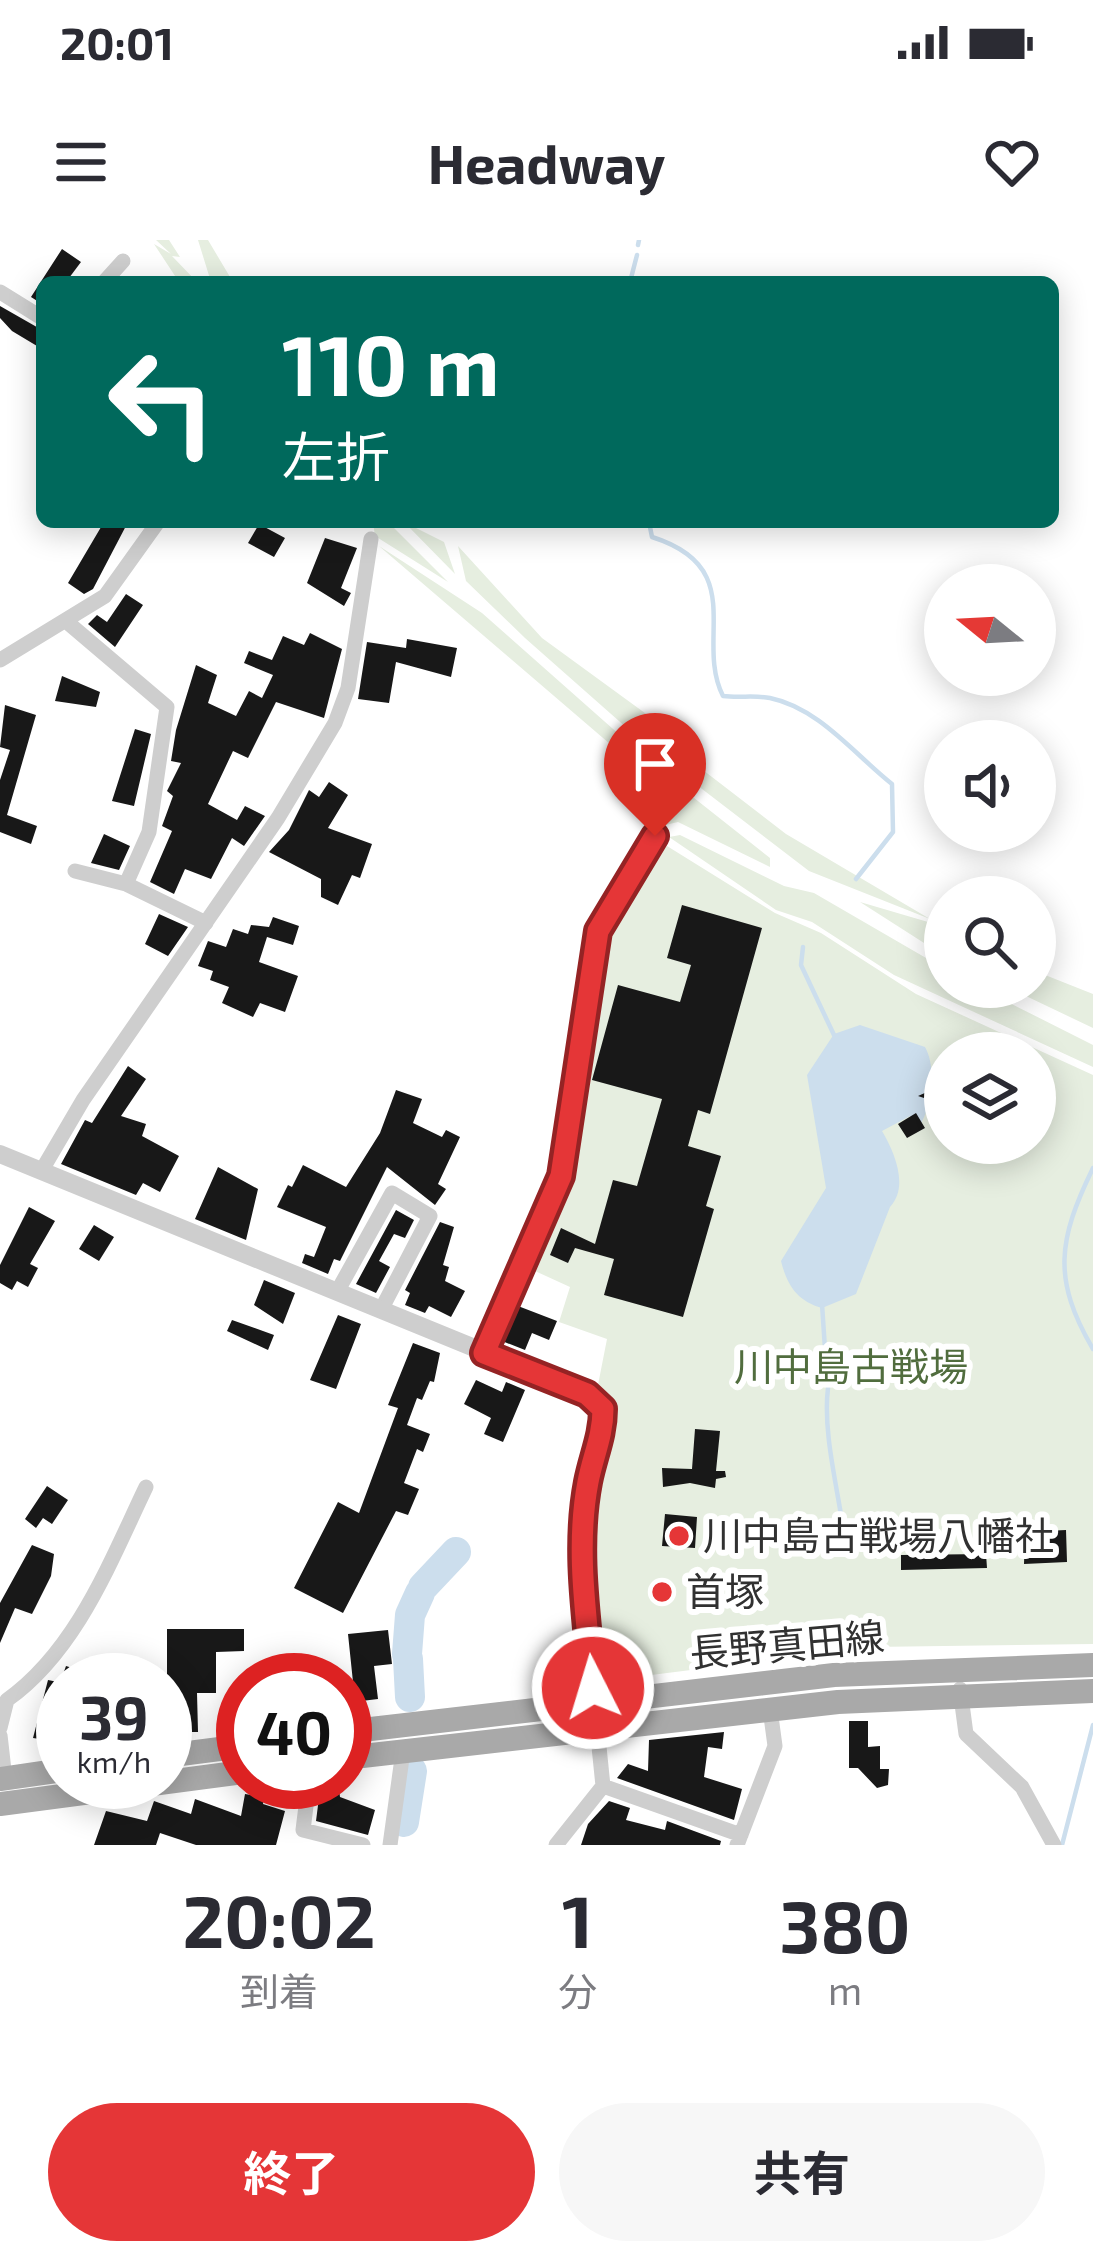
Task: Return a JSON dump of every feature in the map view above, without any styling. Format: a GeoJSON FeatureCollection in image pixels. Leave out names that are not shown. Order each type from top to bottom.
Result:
{"type":"FeatureCollection","features":[{"type":"Feature","properties":{"kind":"main road","name":"長野真田線"},"geometry":{"type":"LineString","coordinates":[[372,1729],[834,1675],[1093,1665]]}},
{"type":"Feature","properties":{"kind":"main road","name":"長野真田線"},"geometry":{"type":"LineString","coordinates":[[372,1754],[770,1709],[1093,1691]]}},
{"type":"Feature","properties":{"kind":"main road"},"geometry":{"type":"LineString","coordinates":[[2,1787],[216,1774]]}},
{"type":"Feature","properties":{"kind":"main road"},"geometry":{"type":"LineString","coordinates":[[2,1787],[36,1778]]}},
{"type":"Feature","properties":{"kind":"street"},"geometry":{"type":"LineString","coordinates":[[109,276],[123,261]]}},
{"type":"Feature","properties":{"kind":"street"},"geometry":{"type":"LineString","coordinates":[[0,292],[36,314]]}},
{"type":"Feature","properties":{"kind":"street"},"geometry":{"type":"LineString","coordinates":[[0,660],[105,596],[154,528]]}},
{"type":"Feature","properties":{"kind":"street"},"geometry":{"type":"LineString","coordinates":[[42,1170],[83,1100],[206,923],[335,723],[348,688],[371,539]]}},
{"type":"Feature","properties":{"kind":"street"},"geometry":{"type":"LineString","coordinates":[[67,622],[167,707],[148,832],[126,884]]}},
{"type":"Feature","properties":{"kind":"street"},"geometry":{"type":"LineString","coordinates":[[484,1353],[561,1176],[598,931],[655,836]]}},
{"type":"Feature","properties":{"kind":"street"},"geometry":{"type":"LineString","coordinates":[[75,872],[126,884],[206,923]]}},
{"type":"Feature","properties":{"kind":"street"},"geometry":{"type":"LineString","coordinates":[[0,1154],[587,1394],[603,1409],[603,1437],[588,1482],[582,1560],[603,1786],[556,1845]]}},
{"type":"Feature","properties":{"kind":"street"},"geometry":{"type":"LineString","coordinates":[[337,1292],[392,1193],[430,1216],[381,1310]]}},
{"type":"Feature","properties":{"kind":"street"},"geometry":{"type":"LineString","coordinates":[[2,1787],[0,1731],[7,1700],[43,1674],[66,1640],[146,1487]]}},
{"type":"Feature","properties":{"kind":"street"},"geometry":{"type":"LineString","coordinates":[[959,1669],[965,1734],[1022,1787],[1054,1845]]}},
{"type":"Feature","properties":{"kind":"street"},"geometry":{"type":"LineString","coordinates":[[603,1786],[739,1840],[775,1746],[770,1709]]}},
{"type":"Feature","properties":{"kind":"street"},"geometry":{"type":"LineString","coordinates":[[390,1845],[403,1750]]}},
{"type":"Feature","properties":{"kind":"street"},"geometry":{"type":"LineString","coordinates":[[306,1809],[303,1830],[363,1845]]}},
{"type":"Feature","properties":{"kind":"green space"},"geometry":{"type":"Polygon","coordinates":[[[156,240],[169,240],[180,257],[172,256],[191,276],[175,276],[154,244],[171,254],[156,240]]]}},
{"type":"Feature","properties":{"kind":"green space"},"geometry":{"type":"Polygon","coordinates":[[[198,240],[208,240],[229,276],[209,276],[198,240]]]}},
{"type":"Feature","properties":{"kind":"green space"},"geometry":{"type":"Polygon","coordinates":[[[374,528],[394,528],[448,582],[375,536],[374,528]]]}},
{"type":"Feature","properties":{"kind":"green space"},"geometry":{"type":"Polygon","coordinates":[[[410,528],[444,542],[455,574],[410,528]]]}},
{"type":"Feature","properties":{"kind":"green space"},"geometry":{"type":"Polygon","coordinates":[[[379,546],[482,613],[665,775],[770,858],[770,867],[678,822],[661,826],[670,807],[666,792],[379,546]]]}},
{"type":"Feature","properties":{"kind":"green space"},"geometry":{"type":"Polygon","coordinates":[[[458,546],[542,638],[697,751],[691,758],[645,744],[525,638],[466,581],[458,546]]]}},
{"type":"Feature","properties":{"kind":"green space"},"geometry":{"type":"Polygon","coordinates":[[[659,756],[699,767],[786,834],[924,917],[809,871],[659,756]]]}},
{"type":"Feature","properties":{"kind":"green space"},"geometry":{"type":"Polygon","coordinates":[[[680,835],[784,886],[814,893],[924,957],[924,989],[812,922],[776,910],[669,837],[680,835]]]}},
{"type":"Feature","properties":{"kind":"green space","name":"川中島古戦場"},"geometry":{"type":"Polygon","coordinates":[[[667,846],[924,998],[924,1008],[947,1008],[999,1032],[924,1032],[924,1164],[1056,1164],[1056,1058],[1093,1075],[1093,1644],[871,1647],[604,1681],[589,1547],[594,1501],[616,1416],[597,1390],[607,1339],[559,1322],[570,1287],[535,1271],[567,1185],[593,1005],[617,918],[638,880],[667,846]]]}},
{"type":"Feature","properties":{"kind":"green space"},"geometry":{"type":"Polygon","coordinates":[[[860,902],[924,921],[924,943],[860,902]]]}},
{"type":"Feature","properties":{"kind":"green space"},"geometry":{"type":"Polygon","coordinates":[[[1056,979],[1093,994],[1093,1028],[1051,1008],[1056,1008],[1056,979]]]}},
{"type":"Feature","properties":{"kind":"green space"},"geometry":{"type":"Polygon","coordinates":[[[965,1008],[1020,1008],[1093,1045],[1093,1067],[1056,1050],[1056,1032],[1017,1032],[965,1008]]]}},
{"type":"Feature","properties":{"kind":"water"},"geometry":{"type":"Polygon","coordinates":[[[860,1025],[924,1047],[924,1116],[918,1128],[910,1116],[882,1131],[898,1170],[896,1199],[856,1294],[822,1308],[794,1291],[781,1261],[826,1188],[807,1075],[834,1034],[860,1025]]]}},
{"type":"Feature","properties":{"kind":"building"},"geometry":{"type":"Polygon","coordinates":[[[62,249],[81,262],[70,276],[45,276],[62,249]]]}},
{"type":"Feature","properties":{"kind":"building"},"geometry":{"type":"Polygon","coordinates":[[[0,306],[36,327],[36,345],[12,331],[0,318],[0,306]]]}},
{"type":"Feature","properties":{"kind":"building"},"geometry":{"type":"Polygon","coordinates":[[[100,528],[125,528],[93,589],[84,594],[68,583],[100,528]]]}},
{"type":"Feature","properties":{"kind":"building"},"geometry":{"type":"Polygon","coordinates":[[[257,528],[285,538],[274,557],[248,543],[257,528]]]}},
{"type":"Feature","properties":{"kind":"building"},"geometry":{"type":"Polygon","coordinates":[[[325,538],[357,548],[341,588],[351,593],[344,606],[307,583],[325,538]]]}},
{"type":"Feature","properties":{"kind":"building"},"geometry":{"type":"Polygon","coordinates":[[[126,594],[143,605],[115,647],[88,624],[97,615],[107,622],[126,594]]]}},
{"type":"Feature","properties":{"kind":"building"},"geometry":{"type":"Polygon","coordinates":[[[310,633],[342,649],[324,718],[276,702],[248,758],[233,751],[208,804],[237,820],[245,806],[265,816],[244,846],[232,838],[211,879],[185,869],[174,894],[150,882],[172,831],[162,826],[173,796],[167,791],[181,763],[171,761],[196,665],[217,675],[208,703],[236,716],[249,691],[262,698],[273,675],[244,663],[249,651],[272,660],[283,636],[304,645],[310,633]]]}},
{"type":"Feature","properties":{"kind":"building"},"geometry":{"type":"Polygon","coordinates":[[[407,639],[457,648],[451,677],[396,662],[389,703],[358,699],[367,642],[406,648],[407,639]]]}},
{"type":"Feature","properties":{"kind":"building"},"geometry":{"type":"Polygon","coordinates":[[[62,676],[100,692],[96,707],[55,701],[62,676]]]}},
{"type":"Feature","properties":{"kind":"building"},"geometry":{"type":"Polygon","coordinates":[[[5,705],[36,715],[7,815],[37,826],[31,844],[0,832],[0,780],[10,750],[0,747],[5,705]]]}},
{"type":"Feature","properties":{"kind":"building"},"geometry":{"type":"Polygon","coordinates":[[[135,729],[151,734],[134,806],[112,801],[135,729]]]}},
{"type":"Feature","properties":{"kind":"building"},"geometry":{"type":"Polygon","coordinates":[[[329,782],[348,795],[328,828],[372,844],[360,878],[352,875],[338,905],[321,897],[321,879],[269,852],[289,830],[309,790],[319,797],[329,782]]]}},
{"type":"Feature","properties":{"kind":"building"},"geometry":{"type":"Polygon","coordinates":[[[104,834],[130,846],[119,870],[91,863],[104,834]]]}},
{"type":"Feature","properties":{"kind":"building"},"geometry":{"type":"Polygon","coordinates":[[[682,905],[762,928],[710,1114],[698,1110],[688,1146],[721,1156],[706,1206],[714,1209],[683,1317],[604,1295],[614,1259],[575,1248],[568,1263],[550,1255],[561,1228],[595,1244],[613,1180],[637,1186],[662,1099],[592,1080],[618,985],[680,1002],[691,965],[667,958],[682,905]]]}},
{"type":"Feature","properties":{"kind":"building"},"geometry":{"type":"Polygon","coordinates":[[[159,914],[188,927],[168,956],[145,944],[159,914]]]}},
{"type":"Feature","properties":{"kind":"building"},"geometry":{"type":"Polygon","coordinates":[[[273,917],[299,926],[293,945],[267,937],[259,962],[298,976],[285,1012],[260,1003],[253,1017],[222,1003],[229,987],[210,980],[213,971],[198,966],[208,941],[226,947],[233,929],[248,934],[251,925],[269,927],[273,917]]]}},
{"type":"Feature","properties":{"kind":"building"},"geometry":{"type":"Polygon","coordinates":[[[128,1066],[146,1079],[121,1116],[146,1124],[142,1136],[179,1156],[160,1192],[143,1183],[136,1195],[61,1164],[85,1120],[92,1123],[128,1066]]]}},
{"type":"Feature","properties":{"kind":"building"},"geometry":{"type":"Polygon","coordinates":[[[396,1090],[422,1099],[413,1123],[442,1137],[446,1130],[460,1137],[438,1184],[446,1189],[435,1205],[387,1167],[340,1261],[334,1259],[328,1274],[302,1263],[305,1254],[314,1257],[326,1227],[277,1207],[288,1185],[292,1187],[303,1165],[346,1187],[380,1133],[396,1090]]]}},
{"type":"Feature","properties":{"kind":"building"},"geometry":{"type":"Polygon","coordinates":[[[916,1113],[924,1129],[907,1138],[898,1124],[916,1113]]]}},
{"type":"Feature","properties":{"kind":"building"},"geometry":{"type":"Polygon","coordinates":[[[218,1167],[258,1189],[246,1240],[195,1219],[218,1167]]]}},
{"type":"Feature","properties":{"kind":"building"},"geometry":{"type":"Polygon","coordinates":[[[29,1207],[55,1221],[30,1264],[38,1268],[28,1287],[17,1281],[12,1290],[0,1283],[0,1265],[29,1207]]]}},
{"type":"Feature","properties":{"kind":"building"},"geometry":{"type":"Polygon","coordinates":[[[396,1210],[414,1220],[405,1238],[394,1234],[379,1261],[390,1267],[376,1293],[356,1284],[396,1210]]]}},
{"type":"Feature","properties":{"kind":"building"},"geometry":{"type":"Polygon","coordinates":[[[440,1222],[454,1227],[443,1265],[449,1267],[445,1281],[465,1291],[451,1317],[429,1306],[425,1313],[405,1305],[410,1293],[405,1290],[440,1222]]]}},
{"type":"Feature","properties":{"kind":"building"},"geometry":{"type":"Polygon","coordinates":[[[94,1225],[114,1237],[99,1261],[79,1249],[94,1225]]]}},
{"type":"Feature","properties":{"kind":"building"},"geometry":{"type":"Polygon","coordinates":[[[264,1280],[295,1293],[283,1324],[254,1305],[264,1280]]]}},
{"type":"Feature","properties":{"kind":"building"},"geometry":{"type":"Polygon","coordinates":[[[518,1306],[557,1321],[549,1340],[532,1333],[525,1350],[502,1341],[518,1306]]]}},
{"type":"Feature","properties":{"kind":"building"},"geometry":{"type":"Polygon","coordinates":[[[338,1315],[361,1324],[336,1389],[310,1380],[338,1315]]]}},
{"type":"Feature","properties":{"kind":"building"},"geometry":{"type":"Polygon","coordinates":[[[232,1320],[274,1335],[268,1350],[227,1331],[232,1320]]]}},
{"type":"Feature","properties":{"kind":"building"},"geometry":{"type":"Polygon","coordinates":[[[413,1343],[440,1353],[434,1382],[430,1381],[422,1400],[417,1398],[407,1425],[430,1434],[423,1452],[417,1449],[404,1483],[419,1489],[408,1515],[396,1511],[343,1613],[294,1588],[338,1502],[359,1513],[398,1408],[388,1405],[413,1343]]]}},
{"type":"Feature","properties":{"kind":"building"},"geometry":{"type":"Polygon","coordinates":[[[476,1380],[502,1392],[506,1382],[525,1390],[503,1442],[484,1434],[491,1418],[464,1404],[476,1380]]]}},
{"type":"Feature","properties":{"kind":"building"},"geometry":{"type":"Polygon","coordinates":[[[695,1429],[720,1431],[716,1471],[725,1471],[726,1477],[716,1479],[715,1488],[690,1483],[663,1487],[662,1468],[692,1469],[695,1429]]]}},
{"type":"Feature","properties":{"kind":"building"},"geometry":{"type":"Polygon","coordinates":[[[47,1486],[68,1500],[52,1524],[43,1518],[36,1528],[25,1519],[47,1486]]]}},
{"type":"Feature","properties":{"kind":"building"},"geometry":{"type":"Polygon","coordinates":[[[665,1514],[697,1517],[695,1548],[662,1546],[665,1514]]]}},
{"type":"Feature","properties":{"kind":"building"},"geometry":{"type":"Polygon","coordinates":[[[1066,1530],[1067,1562],[1024,1564],[1025,1532],[1066,1530]]]}},
{"type":"Feature","properties":{"kind":"building"},"geometry":{"type":"Polygon","coordinates":[[[32,1545],[54,1554],[51,1576],[32,1614],[15,1608],[0,1643],[0,1603],[32,1545]]]}},
{"type":"Feature","properties":{"kind":"building"},"geometry":{"type":"Polygon","coordinates":[[[986,1554],[987,1568],[901,1570],[901,1555],[986,1554]]]}},
{"type":"Feature","properties":{"kind":"building"},"geometry":{"type":"Polygon","coordinates":[[[167,1629],[244,1629],[244,1651],[216,1652],[216,1693],[197,1693],[198,1732],[192,1732],[192,1653],[167,1653],[167,1629]]]}},
{"type":"Feature","properties":{"kind":"building"},"geometry":{"type":"Polygon","coordinates":[[[388,1630],[392,1664],[374,1666],[378,1699],[372,1700],[372,1653],[350,1653],[348,1634],[388,1630]]]}},
{"type":"Feature","properties":{"kind":"building"},"geometry":{"type":"Polygon","coordinates":[[[849,1721],[868,1721],[868,1747],[880,1746],[880,1769],[889,1769],[888,1785],[877,1788],[858,1768],[849,1768],[849,1721]]]}},
{"type":"Feature","properties":{"kind":"building"},"geometry":{"type":"Polygon","coordinates":[[[724,1732],[722,1749],[708,1747],[704,1777],[742,1789],[734,1820],[617,1778],[628,1764],[648,1771],[649,1740],[724,1732]]]}},
{"type":"Feature","properties":{"kind":"building"},"geometry":{"type":"Polygon","coordinates":[[[195,1799],[241,1816],[242,1809],[285,1811],[276,1845],[196,1845],[160,1833],[156,1845],[94,1845],[106,1811],[147,1821],[151,1809],[191,1814],[195,1799]]]}},
{"type":"Feature","properties":{"kind":"building"},"geometry":{"type":"Polygon","coordinates":[[[609,1801],[630,1808],[626,1820],[665,1830],[667,1821],[721,1841],[720,1845],[581,1845],[588,1824],[609,1801]]]}},
{"type":"Feature","properties":{"kind":"building"},"geometry":{"type":"Polygon","coordinates":[[[318,1809],[375,1810],[368,1835],[316,1821],[318,1809]]]}},
{"type":"Feature","properties":{"kind":"waterway"},"geometry":{"type":"LineString","coordinates":[[638,245],[639,240]]}},
{"type":"Feature","properties":{"kind":"waterway"},"geometry":{"type":"LineString","coordinates":[[632,276],[637,255]]}},
{"type":"Feature","properties":{"kind":"waterway"},"geometry":{"type":"LineString","coordinates":[[650,528],[652,537],[682,550],[700,567],[710,586],[713,651],[723,696],[788,703],[836,734],[892,784],[893,832],[856,879]]}},
{"type":"Feature","properties":{"kind":"waterway"},"geometry":{"type":"LineString","coordinates":[[803,947],[801,965],[834,1035]]}},
{"type":"Feature","properties":{"kind":"waterway"},"geometry":{"type":"LineString","coordinates":[[1093,1168],[1072,1217],[1064,1259],[1071,1301],[1093,1349]]}},
{"type":"Feature","properties":{"kind":"waterway"},"geometry":{"type":"LineString","coordinates":[[822,1304],[826,1364]]}},
{"type":"Feature","properties":{"kind":"waterway"},"geometry":{"type":"LineString","coordinates":[[828,1388],[830,1447],[846,1550]]}},
{"type":"Feature","properties":{"kind":"waterway"},"geometry":{"type":"LineString","coordinates":[[423,1587],[456,1552]]}},
{"type":"Feature","properties":{"kind":"waterway"},"geometry":{"type":"LineString","coordinates":[[407,1654],[410,1615],[420,1593]]}},
{"type":"Feature","properties":{"kind":"waterway"},"geometry":{"type":"LineString","coordinates":[[408,1659],[410,1697]]}},
{"type":"Feature","properties":{"kind":"waterway"},"geometry":{"type":"LineString","coordinates":[[1062,1845],[1093,1725]]}},
{"type":"Feature","properties":{"kind":"waterway"},"geometry":{"type":"LineString","coordinates":[[404,1822],[412,1771]]}},
{"type":"Feature","properties":{"kind":"place","name":"川中島古戦場八幡社"},"geometry":{"type":"Point","coordinates":[679,1536]}},
{"type":"Feature","properties":{"kind":"place","name":"首塚"},"geometry":{"type":"Point","coordinates":[662,1592]}},
{"type":"Feature","properties":{"kind":"route"},"geometry":{"type":"LineString","coordinates":[[593,1688],[582,1560],[588,1482],[603,1437],[603,1409],[587,1394],[484,1353],[561,1176],[598,931],[655,836]]}}]}
